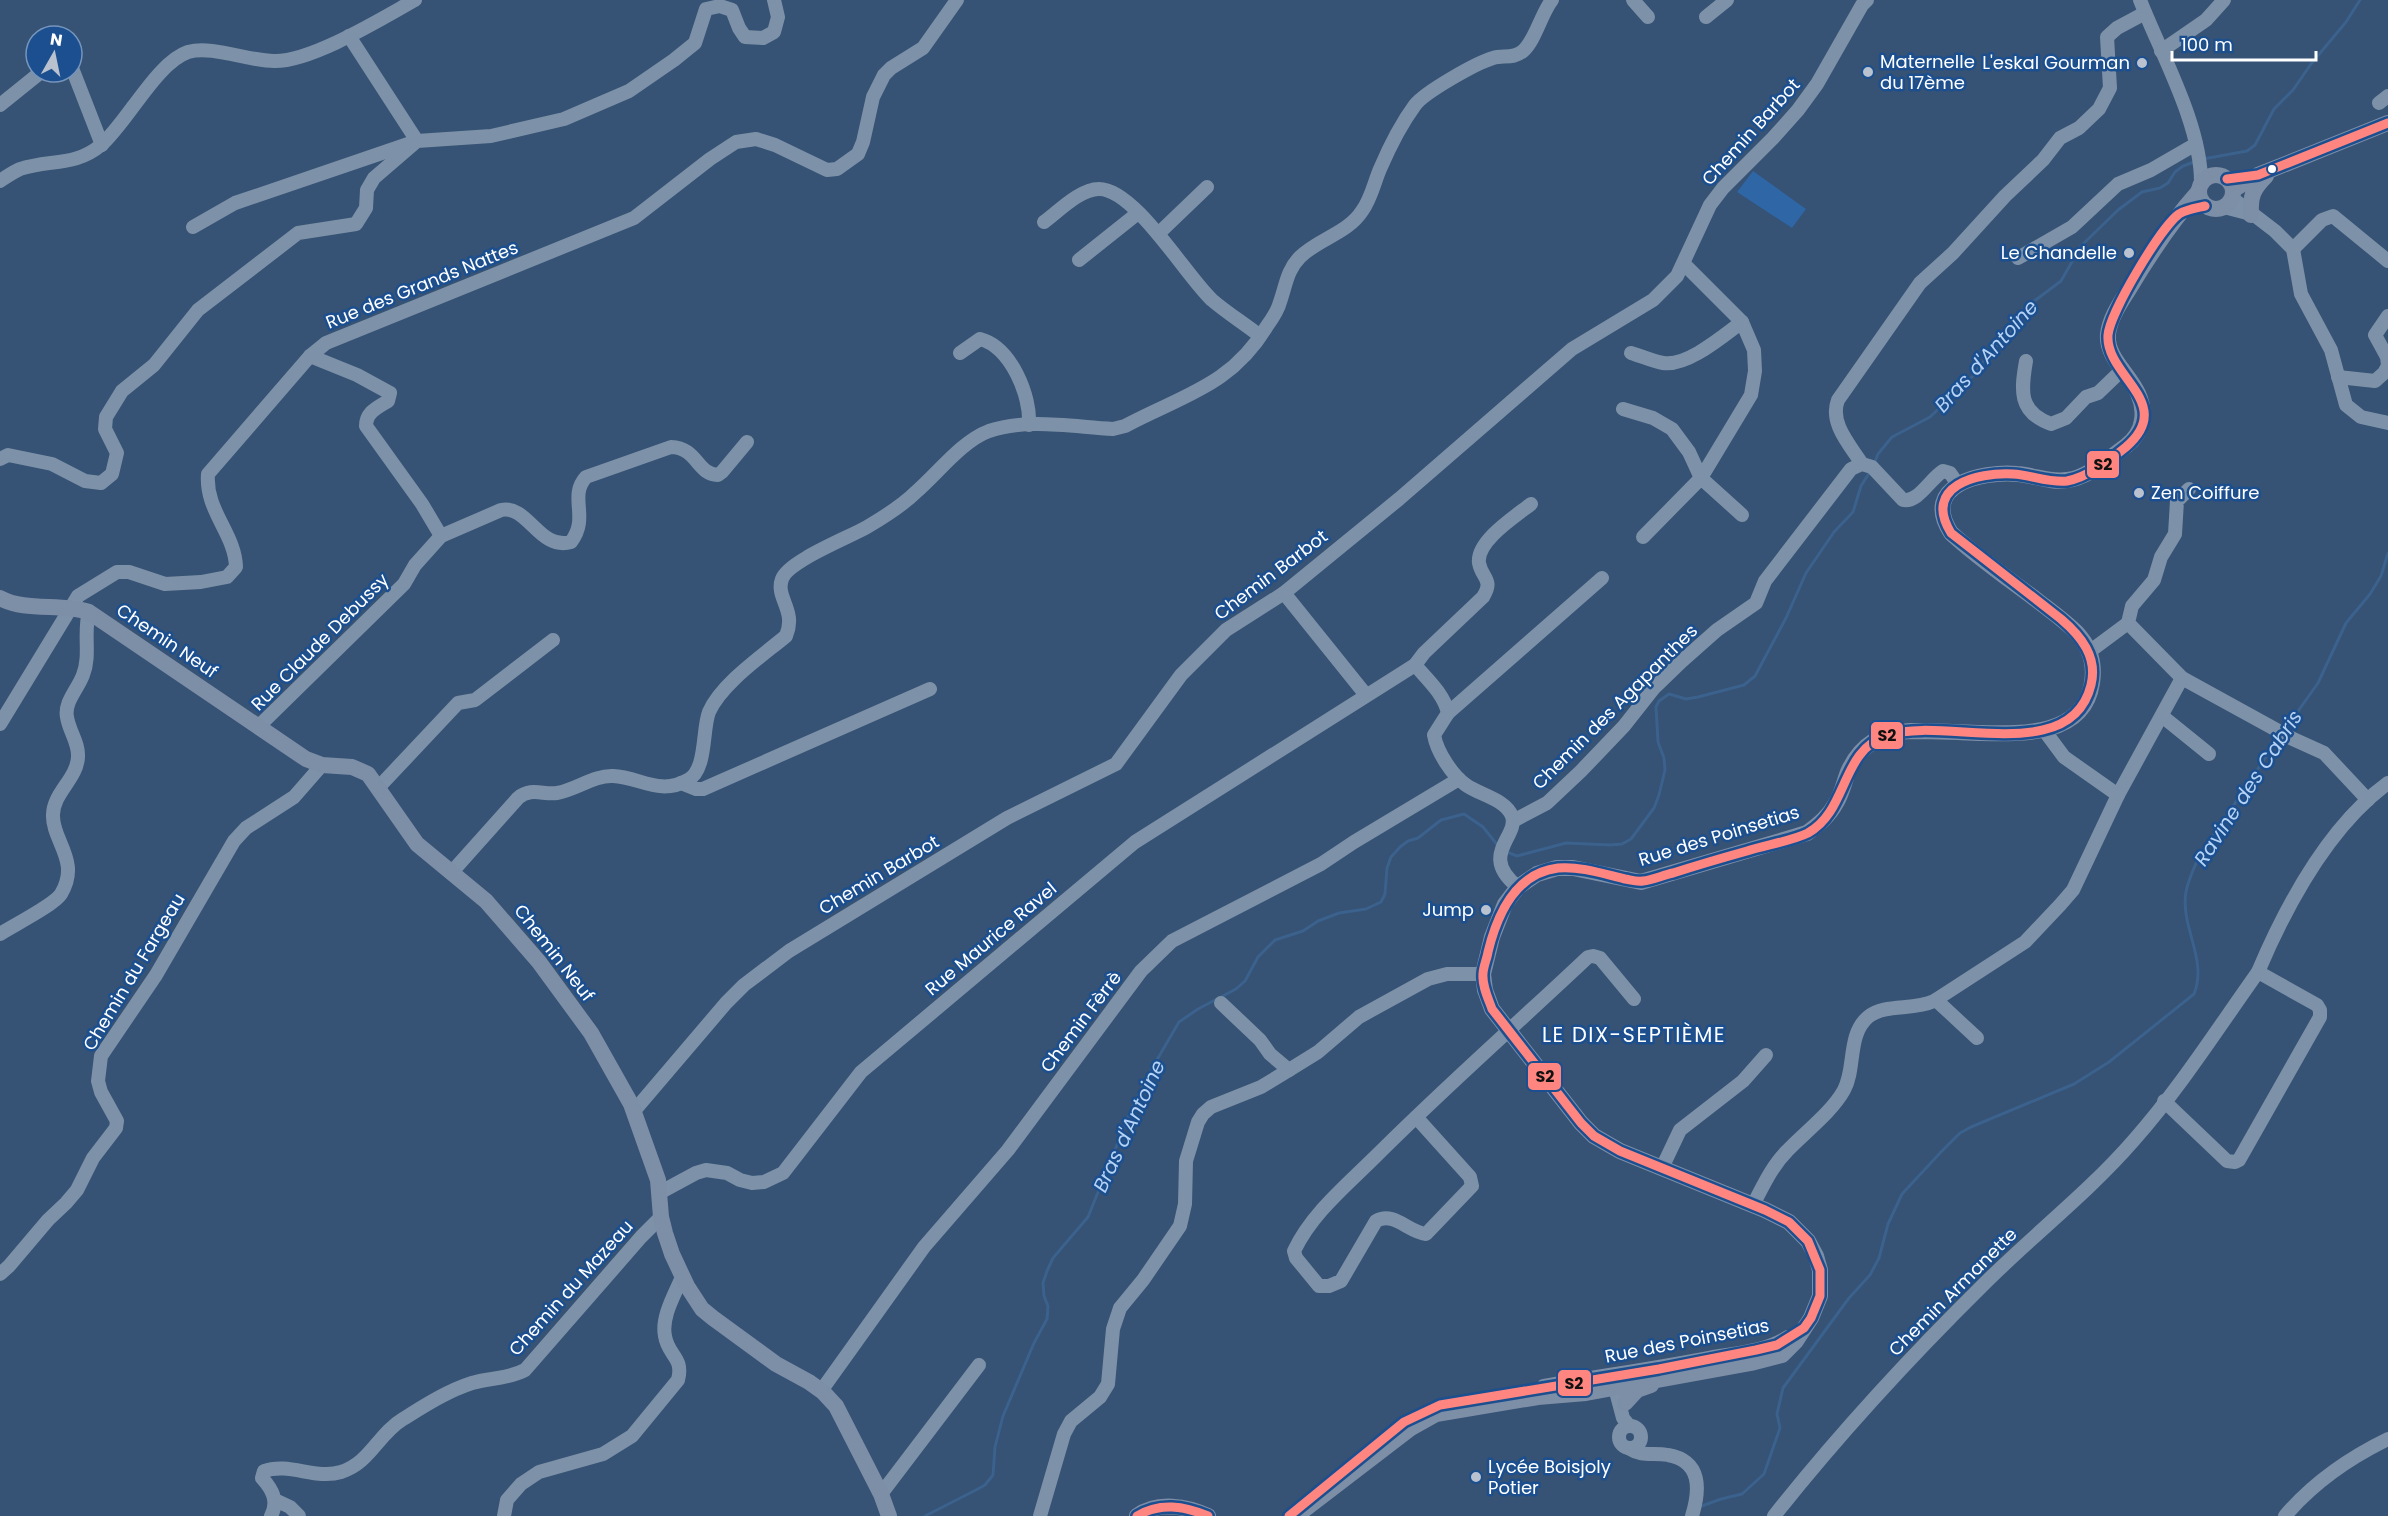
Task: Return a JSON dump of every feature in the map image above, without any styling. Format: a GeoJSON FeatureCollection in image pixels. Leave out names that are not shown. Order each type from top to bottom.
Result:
{"type":"FeatureCollection","features":[{"type":"Feature","properties":{"kind":"main road"},"geometry":{"type":"LineString","coordinates":[[2201,174],[2214,210],[2229,194],[2258,175],[2388,123]]}},
{"type":"Feature","properties":{"kind":"main road"},"geometry":{"type":"LineString","coordinates":[[2252,215],[2251,195],[2254,188],[2274,168]]}},
{"type":"Feature","properties":{"kind":"main road"},"geometry":{"type":"LineString","coordinates":[[2201,174],[2222,176],[2229,194]]}},
{"type":"Feature","properties":{"kind":"main road"},"geometry":{"type":"LineString","coordinates":[[2090,652],[2076,632],[1951,533],[1944,522],[1942,511],[1948,492],[1958,483],[2008,474],[2058,481],[2070,480],[2083,475],[2129,444],[2141,428],[2144,410],[2140,396],[2109,346],[2108,335],[2112,317],[2154,247],[2176,216],[2192,209],[2201,174]]}},
{"type":"Feature","properties":{"kind":"main road","name":"Chemin Neuf"},"geometry":{"type":"LineString","coordinates":[[0,598],[20,604],[89,612],[306,759],[322,765],[352,767],[368,774],[417,844],[496,911],[551,977],[591,1033],[622,1084],[634,1111],[658,1180],[661,1217],[672,1254],[682,1277],[702,1309],[776,1364],[821,1391],[836,1406],[881,1494],[889,1516]]}},
{"type":"Feature","properties":{"kind":"main road","name":"Rue des Poinsetias"},"geometry":{"type":"LineString","coordinates":[[1289,1516],[1404,1422],[1423,1412],[1440,1405],[1618,1390],[1664,1374],[1782,1355],[1797,1341],[1811,1318],[1820,1296],[1820,1270],[1816,1256],[1808,1241],[1789,1222],[1753,1205],[1620,1152],[1594,1136],[1581,1123],[1492,1009],[1485,990],[1483,974],[1487,952],[1505,904],[1518,887],[1537,874],[1557,868],[1573,868],[1641,882],[1807,833],[1824,820],[1837,802],[1851,765],[1867,745],[1880,736],[1895,731],[2015,734],[2044,730],[2071,718],[2085,703],[2093,675],[2090,652]]}},
{"type":"Feature","properties":{"kind":"main road"},"geometry":{"type":"LineString","coordinates":[[1296,1516],[1411,1428],[1436,1414],[1538,1397],[1586,1393],[1612,1400],[1618,1390],[1637,1390],[1664,1374]]}},
{"type":"Feature","properties":{"kind":"main road"},"geometry":{"type":"LineString","coordinates":[[1137,1516],[1142,1512],[1164,1506],[1190,1509],[1208,1516]]}},
{"type":"Feature","properties":{"kind":"street"},"geometry":{"type":"LineString","coordinates":[[0,181],[19,169],[80,159],[102,145],[163,72],[187,53],[203,51],[259,60],[293,60],[349,36],[415,0]]}},
{"type":"Feature","properties":{"kind":"street"},"geometry":{"type":"LineString","coordinates":[[193,227],[235,203],[417,141],[491,136],[564,119],[629,91],[675,60],[695,43],[706,9],[720,6],[732,10],[745,37],[763,38],[774,32],[778,17],[774,0]]}},
{"type":"Feature","properties":{"kind":"street","name":"Rue des Grands Nattes"},"geometry":{"type":"LineString","coordinates":[[0,724],[78,596],[117,572],[129,572],[165,584],[201,582],[226,577],[236,567],[236,555],[215,514],[206,490],[208,474],[310,356],[326,343],[634,218],[710,159],[736,142],[756,139],[775,145],[827,170],[837,169],[858,154],[873,97],[884,75],[923,48],[957,0]]}},
{"type":"Feature","properties":{"kind":"street"},"geometry":{"type":"LineString","coordinates":[[451,873],[518,798],[527,792],[555,793],[609,776],[647,785],[669,786],[692,778],[698,769],[708,716],[718,697],[786,636],[790,626],[790,614],[782,592],[781,579],[787,571],[827,546],[865,528],[914,495],[977,436],[1004,427],[1029,425],[1113,429],[1125,426],[1213,384],[1245,358],[1280,302],[1290,270],[1301,256],[1352,222],[1363,211],[1390,149],[1416,104],[1428,93],[1491,59],[1514,57],[1524,51],[1552,0]]}},
{"type":"Feature","properties":{"kind":"street"},"geometry":{"type":"LineString","coordinates":[[1633,0],[1648,17]]}},
{"type":"Feature","properties":{"kind":"street"},"geometry":{"type":"LineString","coordinates":[[1706,17],[1727,0]]}},
{"type":"Feature","properties":{"kind":"street","name":"Chemin Barbot"},"geometry":{"type":"LineString","coordinates":[[634,1111],[726,1003],[766,968],[789,951],[1007,818],[1116,764],[1181,675],[1226,630],[1284,593],[1399,499],[1572,349],[1653,300],[1668,287],[1684,264],[1710,205],[1723,188],[1798,110],[1834,57],[1862,5],[1867,0]]}},
{"type":"Feature","properties":{"kind":"street"},"geometry":{"type":"LineString","coordinates":[[2161,51],[2206,20],[2224,0]]}},
{"type":"Feature","properties":{"kind":"street"},"geometry":{"type":"LineString","coordinates":[[1958,483],[1950,473],[1943,471],[1911,501],[1903,500],[1872,467],[1862,464],[1837,422],[1835,408],[1838,400],[1920,283],[1953,253],[2005,196],[2043,160],[2060,138],[2079,128],[2099,109],[2110,88],[2107,37],[2142,6],[2180,96],[2201,174],[2151,170],[2118,184],[2072,227],[2018,258]]}},
{"type":"Feature","properties":{"kind":"street"},"geometry":{"type":"LineString","coordinates":[[349,36],[417,141]]}},
{"type":"Feature","properties":{"kind":"street"},"geometry":{"type":"LineString","coordinates":[[0,105],[26,84]]}},
{"type":"Feature","properties":{"kind":"street"},"geometry":{"type":"LineString","coordinates":[[78,84],[102,145]]}},
{"type":"Feature","properties":{"kind":"street"},"geometry":{"type":"LineString","coordinates":[[0,459],[8,455],[52,464],[85,481],[101,483],[112,474],[117,453],[105,429],[106,417],[122,391],[154,364],[198,310],[298,233],[356,224],[366,208],[367,190],[374,178],[417,141]]}},
{"type":"Feature","properties":{"kind":"street"},"geometry":{"type":"LineString","coordinates":[[1158,234],[1208,187]]}},
{"type":"Feature","properties":{"kind":"street"},"geometry":{"type":"LineString","coordinates":[[1044,222],[1087,191],[1095,189],[1112,192],[1138,213],[1158,234],[1212,299],[1260,336]]}},
{"type":"Feature","properties":{"kind":"street"},"geometry":{"type":"LineString","coordinates":[[2229,194],[2252,215],[2284,238],[2293,249],[2301,294],[2331,350],[2346,405],[2361,417],[2388,423]]}},
{"type":"Feature","properties":{"kind":"street"},"geometry":{"type":"LineString","coordinates":[[1079,260],[1138,213]]}},
{"type":"Feature","properties":{"kind":"street"},"geometry":{"type":"LineString","coordinates":[[2293,249],[2322,220],[2333,216],[2388,261]]}},
{"type":"Feature","properties":{"kind":"street"},"geometry":{"type":"LineString","coordinates":[[1643,537],[1701,478],[1751,395],[1755,371],[1754,350],[1742,322],[1684,264]]}},
{"type":"Feature","properties":{"kind":"street"},"geometry":{"type":"LineString","coordinates":[[2338,377],[2375,381],[2385,374],[2388,366],[2386,357],[2375,335],[2388,316]]}},
{"type":"Feature","properties":{"kind":"street"},"geometry":{"type":"LineString","coordinates":[[1631,353],[1665,364],[1683,360],[1703,350],[1742,322]]}},
{"type":"Feature","properties":{"kind":"street"},"geometry":{"type":"LineString","coordinates":[[960,352],[980,339],[996,346],[1013,369],[1024,390],[1030,410],[1029,425]]}},
{"type":"Feature","properties":{"kind":"street"},"geometry":{"type":"LineString","coordinates":[[310,356],[357,375],[390,393],[388,401],[371,411],[366,418],[366,426],[417,496],[441,536]]}},
{"type":"Feature","properties":{"kind":"street"},"geometry":{"type":"LineString","coordinates":[[2026,361],[2022,386],[2023,398],[2036,417],[2051,424],[2066,418],[2086,397],[2098,393],[2123,369]]}},
{"type":"Feature","properties":{"kind":"street"},"geometry":{"type":"LineString","coordinates":[[1623,409],[1653,418],[1672,429],[1689,452],[1701,478],[1742,515]]}},
{"type":"Feature","properties":{"kind":"street","name":"Rue Claude Debussy"},"geometry":{"type":"LineString","coordinates":[[258,727],[404,584],[415,565],[441,536],[501,510],[510,509],[518,513],[548,539],[557,543],[571,542],[577,534],[580,523],[578,489],[586,477],[671,447],[690,452],[705,471],[718,475],[747,442]]}},
{"type":"Feature","properties":{"kind":"street","name":"Chemin des Agapanthes"},"geometry":{"type":"LineString","coordinates":[[1513,821],[1547,803],[1595,756],[1675,668],[1717,630],[1756,603],[1765,581],[1802,530],[1851,469],[1862,464]]}},
{"type":"Feature","properties":{"kind":"street"},"geometry":{"type":"LineString","coordinates":[[2090,652],[2128,623],[2132,606],[2154,580],[2161,557],[2175,534],[2177,501],[2189,489]]}},
{"type":"Feature","properties":{"kind":"street","name":"Rue Maurice Ravel"},"geometry":{"type":"LineString","coordinates":[[659,1193],[706,1170],[727,1173],[752,1183],[764,1182],[783,1173],[861,1072],[1125,850],[1415,665],[1424,653],[1483,597],[1489,588],[1488,580],[1479,562],[1487,539],[1531,504]]}},
{"type":"Feature","properties":{"kind":"street"},"geometry":{"type":"LineString","coordinates":[[1518,887],[1503,871],[1500,861],[1503,844],[1513,821],[1511,815],[1504,806],[1467,786],[1459,779],[1436,745],[1434,735],[1448,713],[1602,578]]}},
{"type":"Feature","properties":{"kind":"street"},"geometry":{"type":"LineString","coordinates":[[1284,593],[1366,695]]}},
{"type":"Feature","properties":{"kind":"street"},"geometry":{"type":"LineString","coordinates":[[0,934],[52,904],[61,894],[65,884],[66,855],[55,828],[53,815],[55,801],[74,773],[78,758],[78,748],[67,717],[67,707],[84,674],[87,656],[85,625],[89,612]]}},
{"type":"Feature","properties":{"kind":"street"},"geometry":{"type":"LineString","coordinates":[[2128,623],[2182,678],[2293,739],[2324,753],[2368,800]]}},
{"type":"Feature","properties":{"kind":"street"},"geometry":{"type":"LineString","coordinates":[[378,788],[458,703],[475,700],[553,640]]}},
{"type":"Feature","properties":{"kind":"street"},"geometry":{"type":"LineString","coordinates":[[1415,665],[1443,698],[1448,713]]}},
{"type":"Feature","properties":{"kind":"street"},"geometry":{"type":"LineString","coordinates":[[1753,1205],[1769,1174],[1785,1153],[1842,1094],[1851,1071],[1855,1037],[1867,1018],[1876,1012],[1917,1007],[1936,1000],[2025,942],[2067,898],[2082,872],[2118,795],[2182,678]]}},
{"type":"Feature","properties":{"kind":"street"},"geometry":{"type":"LineString","coordinates":[[681,783],[696,789],[703,789],[930,689]]}},
{"type":"Feature","properties":{"kind":"street"},"geometry":{"type":"LineString","coordinates":[[2162,716],[2209,754]]}},
{"type":"Feature","properties":{"kind":"street"},"geometry":{"type":"LineString","coordinates":[[2044,730],[2064,757],[2118,795]]}},
{"type":"Feature","properties":{"kind":"street","name":"Chemin du Fargeau"},"geometry":{"type":"LineString","coordinates":[[0,1274],[77,1190],[93,1158],[116,1128],[117,1121],[101,1092],[98,1081],[100,1056],[156,975],[225,854],[246,828],[294,797],[322,765]]}},
{"type":"Feature","properties":{"kind":"street","name":"Chemin Fèrrè"},"geometry":{"type":"LineString","coordinates":[[821,1391],[924,1247],[1008,1150],[1161,949],[1184,934],[1321,864],[1459,779]]}},
{"type":"Feature","properties":{"kind":"street","name":"Chemin Armanette"},"geometry":{"type":"LineString","coordinates":[[1774,1516],[1825,1452],[1885,1385],[1985,1283],[2091,1186],[2135,1139],[2258,972],[2271,941],[2332,840],[2368,800],[2388,783]]}},
{"type":"Feature","properties":{"kind":"street"},"geometry":{"type":"LineString","coordinates":[[1416,1117],[1470,1176],[1472,1186],[1426,1234],[1418,1233],[1382,1217],[1376,1221],[1341,1281],[1329,1286],[1319,1286],[1296,1258],[1294,1251],[1301,1236],[1319,1212],[1416,1117],[1588,957],[1600,958],[1634,999]]}},
{"type":"Feature","properties":{"kind":"street"},"geometry":{"type":"LineString","coordinates":[[2164,1101],[2227,1161],[2239,1160],[2320,1017],[2317,1005],[2258,972]]}},
{"type":"Feature","properties":{"kind":"street"},"geometry":{"type":"LineString","coordinates":[[1040,1516],[1064,1434],[1071,1421],[1100,1397],[1108,1384],[1113,1329],[1120,1308],[1143,1280],[1180,1226],[1185,1204],[1186,1161],[1198,1122],[1211,1107],[1261,1087],[1318,1052],[1359,1017],[1428,979],[1447,974],[1483,974]]}},
{"type":"Feature","properties":{"kind":"street"},"geometry":{"type":"LineString","coordinates":[[1936,1000],[1977,1038]]}},
{"type":"Feature","properties":{"kind":"street"},"geometry":{"type":"LineString","coordinates":[[1221,1003],[1288,1070]]}},
{"type":"Feature","properties":{"kind":"street"},"geometry":{"type":"LineString","coordinates":[[1662,1168],[1680,1130],[1743,1081],[1766,1055]]}},
{"type":"Feature","properties":{"kind":"street","name":"Chemin du Mazeau"},"geometry":{"type":"LineString","coordinates":[[275,1500],[271,1488],[262,1478],[264,1471],[286,1470],[330,1475],[351,1468],[362,1462],[396,1424],[454,1390],[473,1383],[518,1374],[525,1370],[640,1237],[661,1217]]}},
{"type":"Feature","properties":{"kind":"street"},"geometry":{"type":"LineString","coordinates":[[504,1516],[507,1500],[521,1484],[539,1472],[603,1454],[632,1436],[678,1380],[681,1368],[669,1350],[664,1325],[682,1277]]}},
{"type":"Feature","properties":{"kind":"street"},"geometry":{"type":"LineString","coordinates":[[881,1494],[979,1365]]}},
{"type":"Feature","properties":{"kind":"street"},"geometry":{"type":"LineString","coordinates":[[1618,1390],[1627,1425],[1638,1429],[1636,1444],[1686,1462],[1696,1479],[1698,1495],[1692,1516]]}},
{"type":"Feature","properties":{"kind":"street"},"geometry":{"type":"LineString","coordinates":[[2285,1516],[2299,1500],[2343,1464],[2388,1439]]}},
{"type":"Feature","properties":{"kind":"street"},"geometry":{"type":"LineString","coordinates":[[271,1516],[275,1500],[290,1507],[299,1516]]}},
{"type":"Feature","properties":{"kind":"shaded area"},"geometry":{"type":"Polygon","coordinates":[[[1753,171],[1806,209],[1792,228],[1737,192],[1753,171]]]}},
{"type":"Feature","properties":{"kind":"waterway","name":"Bras d'Antoine"},"geometry":{"type":"LineString","coordinates":[[2203,159],[2247,151],[2255,145],[2274,109],[2293,90],[2346,22],[2360,0]]}},
{"type":"Feature","properties":{"kind":"waterway","name":"Bras d'Antoine"},"geometry":{"type":"LineString","coordinates":[[1874,464],[1878,454],[1892,437],[1930,417],[1974,375],[1991,350],[2005,341],[2029,305],[2061,281],[2081,246],[2118,210],[2142,192],[2160,188],[2168,183],[2175,172],[2194,162]]}},
{"type":"Feature","properties":{"kind":"waterway","name":"Bras d'Antoine"},"geometry":{"type":"LineString","coordinates":[[1507,852],[1517,856],[1566,843],[1610,845],[1622,844],[1631,839],[1654,808],[1665,770],[1664,758],[1658,742],[1656,707],[1659,701],[1669,694],[1686,699],[1698,697],[1744,685],[1755,676],[1786,618],[1806,573],[1834,532],[1853,512],[1861,486],[1871,470]]}},
{"type":"Feature","properties":{"kind":"waterway","name":"Ravine des Cabris"},"geometry":{"type":"LineString","coordinates":[[2284,731],[2318,683],[2346,623],[2370,594],[2381,576],[2388,553]]}},
{"type":"Feature","properties":{"kind":"waterway","name":"Ravine des Cabris"},"geometry":{"type":"LineString","coordinates":[[1699,1507],[1742,1494],[1764,1474],[1780,1428],[1777,1414],[1783,1388],[1849,1298],[1870,1275],[1879,1258],[1888,1224],[1902,1194],[1941,1152],[1960,1133],[1971,1127],[2074,1084],[2109,1062],[2194,994],[2198,968],[2185,905],[2188,883],[2199,857],[2280,736]]}},
{"type":"Feature","properties":{"kind":"waterway","name":"Bras d'Antoine"},"geometry":{"type":"LineString","coordinates":[[925,1516],[985,1485],[993,1475],[995,1447],[1003,1416],[1034,1343],[1047,1319],[1048,1306],[1043,1283],[1047,1271],[1053,1258],[1088,1217],[1132,1108],[1179,1022],[1236,989],[1245,981],[1258,957],[1275,940],[1303,931],[1318,921],[1339,913],[1366,909],[1381,902],[1385,894],[1387,868],[1391,857],[1408,841],[1418,838],[1441,820],[1464,814],[1483,827],[1499,847]]}},
{"type":"Feature","properties":{"kind":"transit line","name":"S2"},"geometry":{"type":"LineString","coordinates":[[2227,179],[2258,175],[2388,123]]}},
{"type":"Feature","properties":{"kind":"transit line","name":"S2"},"geometry":{"type":"LineString","coordinates":[[1289,1516],[1404,1422],[1440,1405],[1659,1369],[1756,1350],[1777,1345],[1804,1328],[1811,1318],[1820,1296],[1820,1270],[1808,1241],[1789,1222],[1620,1151],[1594,1136],[1581,1123],[1492,1009],[1483,978],[1492,938],[1510,898],[1530,878],[1543,872],[1558,868],[1575,868],[1643,881],[1808,833],[1821,823],[1831,810],[1861,753],[1872,743],[1888,735],[1912,731],[2003,734],[2033,732],[2059,725],[2079,710],[2091,685],[2093,675],[2090,656],[2081,640],[2061,619],[1951,533],[1944,517],[1943,504],[1948,493],[1970,479],[2013,474],[2067,481],[2083,476],[2126,447],[2140,431],[2144,417],[2142,403],[2110,350],[2108,335],[2111,324],[2137,271],[2171,222],[2182,212],[2205,206]]}},
{"type":"Feature","properties":{"kind":"transit line","name":"S2"},"geometry":{"type":"LineString","coordinates":[[1137,1516],[1163,1507],[1181,1508],[1208,1516]]}},
{"type":"Feature","properties":{"kind":"place","name":"L'eskal Gourman"},"geometry":{"type":"Point","coordinates":[2142,63]}},
{"type":"Feature","properties":{"kind":"place","name":"Maternelle du 17ème"},"geometry":{"type":"Point","coordinates":[1868,72]}},
{"type":"Feature","properties":{"kind":"place","name":"Le Chandelle"},"geometry":{"type":"Point","coordinates":[2129,253]}},
{"type":"Feature","properties":{"kind":"place","name":"Zen Coiffure"},"geometry":{"type":"Point","coordinates":[2139,493]}},
{"type":"Feature","properties":{"kind":"place","name":"Jump"},"geometry":{"type":"Point","coordinates":[1486,910]}},
{"type":"Feature","properties":{"kind":"place","name":"Lycée Boisjoly Potier"},"geometry":{"type":"Point","coordinates":[1476,1477]}},
{"type":"Feature","properties":{"kind":"district","name":"LE DIX-SEPTIÈME"},"geometry":{"type":"Point","coordinates":[1634,1035]}}]}
